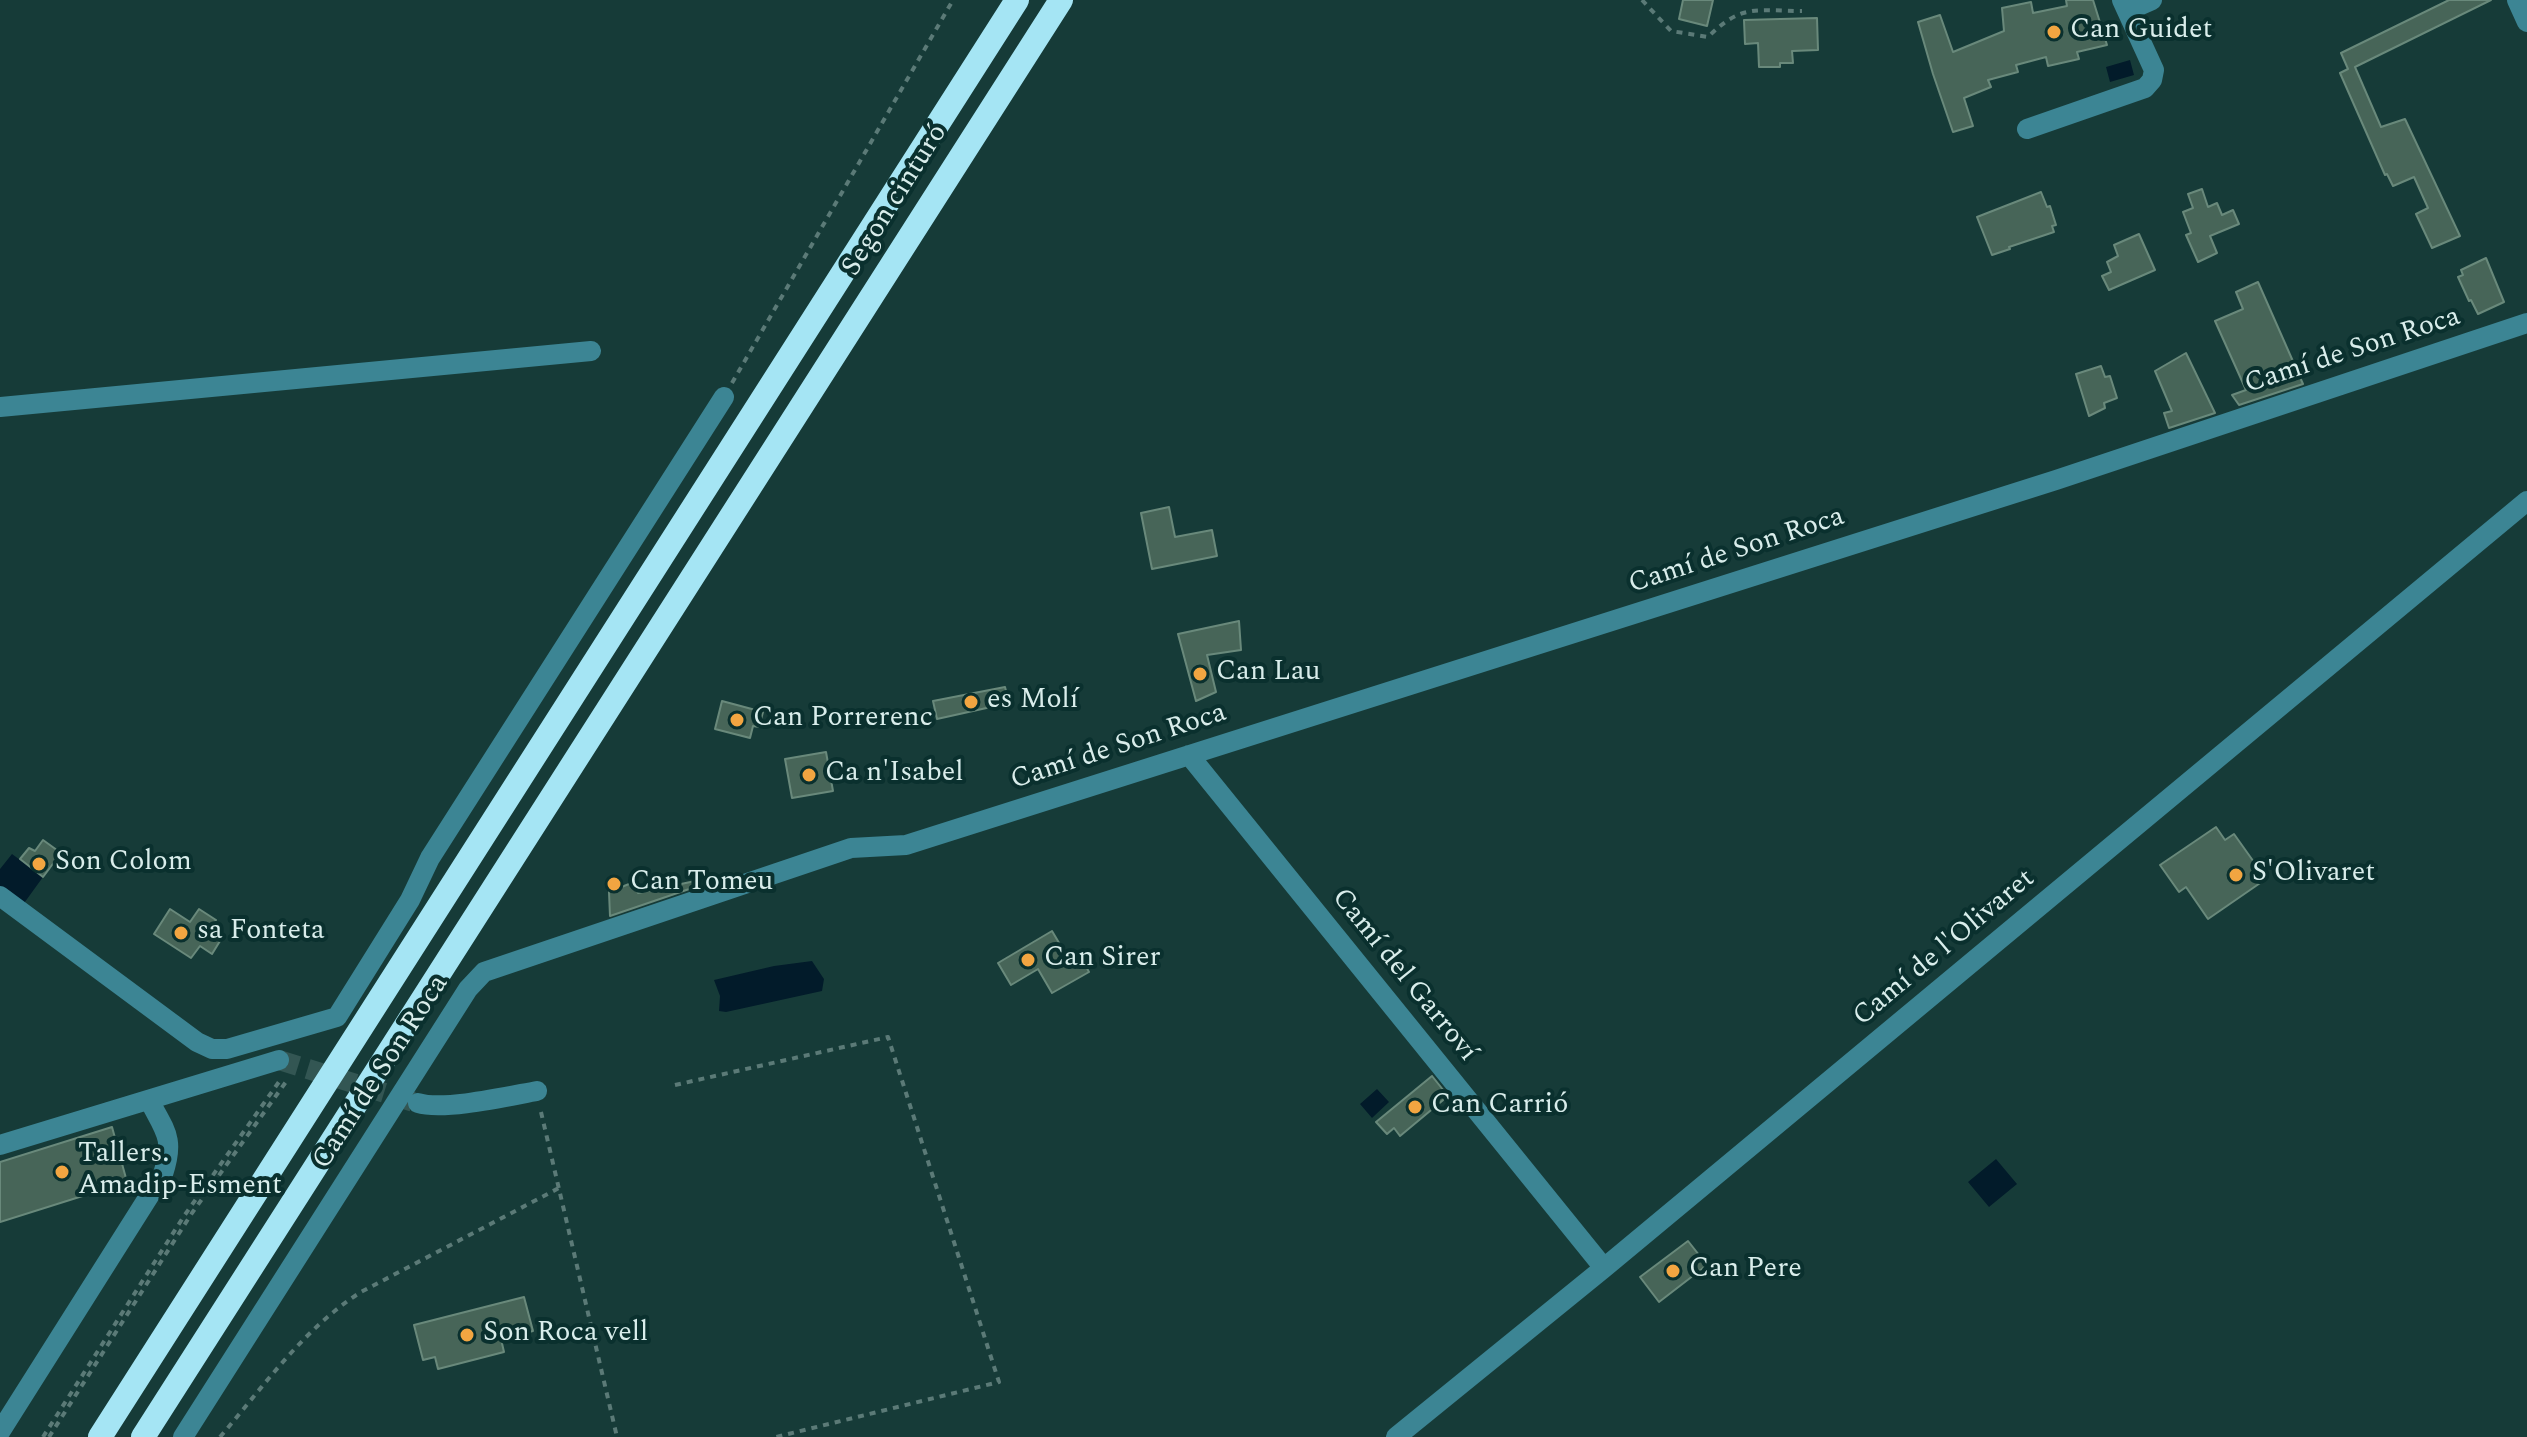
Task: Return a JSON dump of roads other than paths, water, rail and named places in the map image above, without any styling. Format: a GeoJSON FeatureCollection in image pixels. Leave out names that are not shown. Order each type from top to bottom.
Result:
{"type":"FeatureCollection","features":[{"type":"Feature","properties":{"kind":"highway"},"geometry":{"type":"LineString","coordinates":[[100,1437],[1017,0]]}},
{"type":"Feature","properties":{"kind":"highway","name":"Segon cinturó"},"geometry":{"type":"LineString","coordinates":[[143,1437],[1061,0]]}},
{"type":"Feature","properties":{"kind":"highway"},"geometry":{"type":"LineString","coordinates":[[81,1437],[118,1379],[174,1320]]}},
{"type":"Feature","properties":{"kind":"street"},"geometry":{"type":"LineString","coordinates":[[2027,129],[2145,88],[2152,80],[2154,70],[2125,6],[2152,0]]}},
{"type":"Feature","properties":{"kind":"street"},"geometry":{"type":"LineString","coordinates":[[2517,0],[2527,22]]}},
{"type":"Feature","properties":{"kind":"street","name":"Camí de Son Roca"},"geometry":{"type":"LineString","coordinates":[[183,1437],[468,989],[484,972],[851,848],[906,845],[2041,485],[2527,323]]}},
{"type":"Feature","properties":{"kind":"street"},"geometry":{"type":"LineString","coordinates":[[0,407],[591,351]]}},
{"type":"Feature","properties":{"kind":"street"},"geometry":{"type":"LineString","coordinates":[[0,896],[172,1024],[212,1049],[227,1049],[332,1020],[344,1008],[410,900],[430,858],[724,397]]}},
{"type":"Feature","properties":{"kind":"street","name":"Camí de l'Olivaret"},"geometry":{"type":"LineString","coordinates":[[1396,1437],[1604,1268],[2527,501]]}},
{"type":"Feature","properties":{"kind":"street","name":"Camí del Garroví"},"geometry":{"type":"LineString","coordinates":[[1189,755],[1604,1268]]}},
{"type":"Feature","properties":{"kind":"street"},"geometry":{"type":"LineString","coordinates":[[0,1145],[149,1100],[285,1069]]}},
{"type":"Feature","properties":{"kind":"street"},"geometry":{"type":"LineString","coordinates":[[418,1103],[429,1105],[486,1100],[537,1091]]}},
{"type":"Feature","properties":{"kind":"street"},"geometry":{"type":"LineString","coordinates":[[0,1432],[163,1174],[170,1153],[167,1133],[149,1100]]}},
{"type":"Feature","properties":{"kind":"water"},"geometry":{"type":"Polygon","coordinates":[[[2130,60],[2134,75],[2110,82],[2106,67],[2130,60]]]}},
{"type":"Feature","properties":{"kind":"water"},"geometry":{"type":"Polygon","coordinates":[[[12,854],[43,877],[22,906],[0,889],[0,869],[12,854]]]}},
{"type":"Feature","properties":{"kind":"water"},"geometry":{"type":"Polygon","coordinates":[[[812,961],[824,979],[822,991],[719,1011],[720,996],[714,980],[812,961]]]}},
{"type":"Feature","properties":{"kind":"water"},"geometry":{"type":"Polygon","coordinates":[[[1377,1089],[1389,1102],[1372,1118],[1360,1104],[1377,1089]]]}},
{"type":"Feature","properties":{"kind":"water"},"geometry":{"type":"Polygon","coordinates":[[[1996,1159],[2017,1184],[1989,1207],[1968,1182],[1996,1159]]]}},
{"type":"Feature","properties":{"kind":"tunnel"},"geometry":{"type":"LineString","coordinates":[[279,1060],[414,1102]]}},
{"type":"Feature","properties":{"kind":"place","name":"Can Guidet"},"geometry":{"type":"Point","coordinates":[2054,32]}},
{"type":"Feature","properties":{"kind":"place","name":"Can Lau"},"geometry":{"type":"Point","coordinates":[1200,674]}},
{"type":"Feature","properties":{"kind":"place","name":"es Molí"},"geometry":{"type":"Point","coordinates":[971,702]}},
{"type":"Feature","properties":{"kind":"place","name":"Can Porrerenc"},"geometry":{"type":"Point","coordinates":[737,720]}},
{"type":"Feature","properties":{"kind":"place","name":"Ca n'Isabel"},"geometry":{"type":"Point","coordinates":[809,775]}},
{"type":"Feature","properties":{"kind":"place","name":"Son Colom"},"geometry":{"type":"Point","coordinates":[39,864]}},
{"type":"Feature","properties":{"kind":"place","name":"S'Olivaret"},"geometry":{"type":"Point","coordinates":[2236,875]}},
{"type":"Feature","properties":{"kind":"place","name":"Can Tomeu"},"geometry":{"type":"Point","coordinates":[614,884]}},
{"type":"Feature","properties":{"kind":"place","name":"sa Fonteta"},"geometry":{"type":"Point","coordinates":[181,933]}},
{"type":"Feature","properties":{"kind":"place","name":"Can Sirer"},"geometry":{"type":"Point","coordinates":[1028,960]}},
{"type":"Feature","properties":{"kind":"place","name":"Can Carrió"},"geometry":{"type":"Point","coordinates":[1415,1107]}},
{"type":"Feature","properties":{"kind":"place","name":"Tallers. Amadip-Esment"},"geometry":{"type":"Point","coordinates":[62,1172]}},
{"type":"Feature","properties":{"kind":"place","name":"Can Pere"},"geometry":{"type":"Point","coordinates":[1673,1271]}},
{"type":"Feature","properties":{"kind":"place","name":"Son Roca vell"},"geometry":{"type":"Point","coordinates":[467,1335]}}]}
